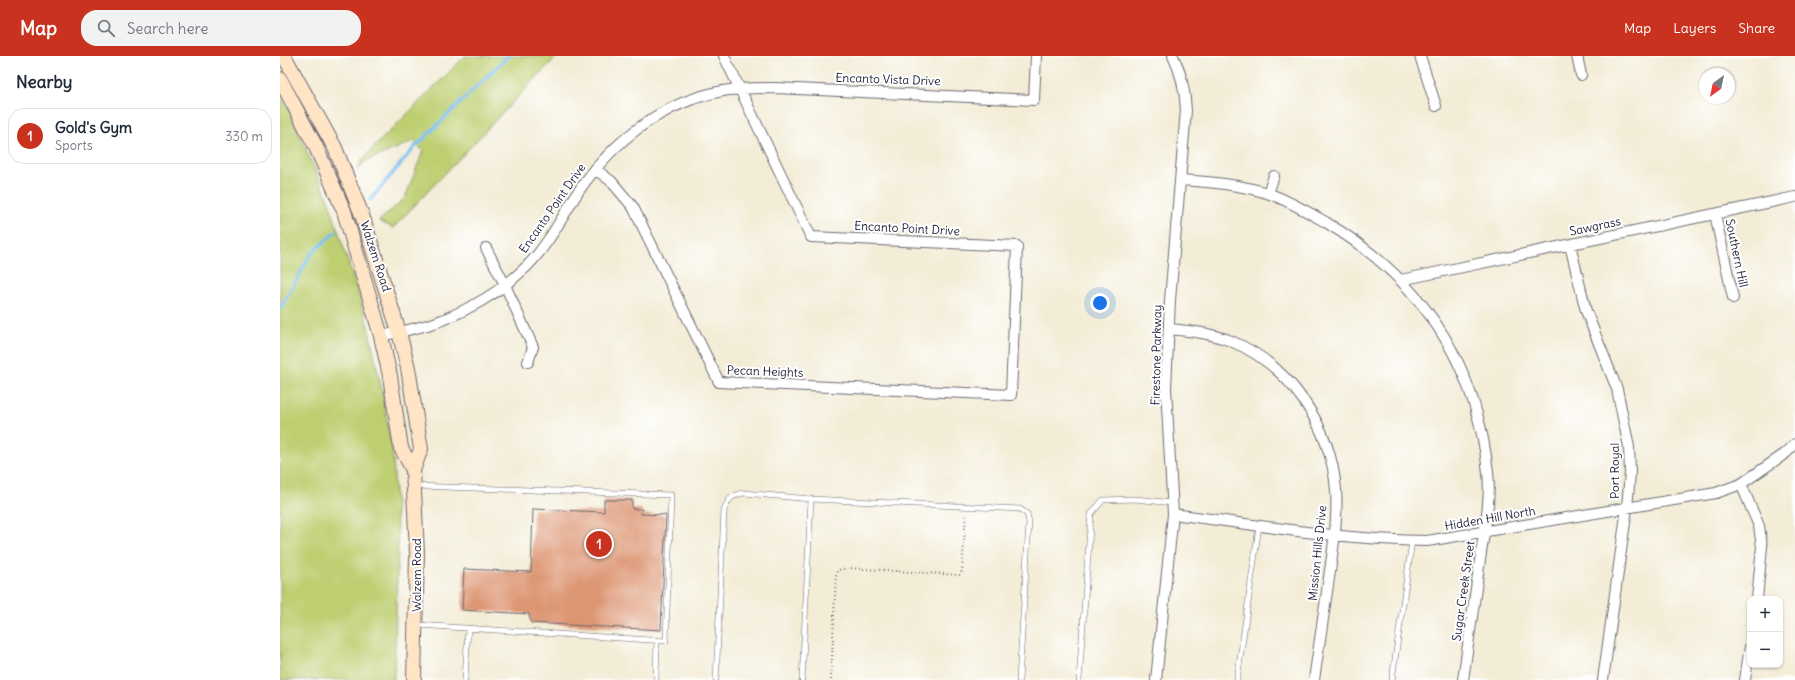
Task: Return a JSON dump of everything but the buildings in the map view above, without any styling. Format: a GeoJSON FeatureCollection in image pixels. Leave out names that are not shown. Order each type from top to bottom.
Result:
{"type":"FeatureCollection","features":[{"type":"Feature","properties":{"kind":"street","name":"Walzem Road"},"geometry":{"type":"LineString","coordinates":[[284,56],[336,148],[362,215],[399,332],[415,409],[421,449],[413,470],[417,553],[414,680]]}},
{"type":"Feature","properties":{"kind":"street","name":"Encanto Point Drive"},"geometry":{"type":"LineString","coordinates":[[724,56],[811,237],[1017,246],[1011,395]]}},
{"type":"Feature","properties":{"kind":"street","name":"Encanto Vista Drive"},"geometry":{"type":"LineString","coordinates":[[740,88],[783,88],[1034,100],[1036,56]]}},
{"type":"Feature","properties":{"kind":"street","name":"Firestone Parkway"},"geometry":{"type":"LineString","coordinates":[[1156,680],[1173,509],[1166,388],[1169,329],[1186,110],[1185,90],[1181,72],[1173,56]]}},
{"type":"Feature","properties":{"kind":"street"},"geometry":{"type":"LineString","coordinates":[[1420,56],[1436,106]]}},
{"type":"Feature","properties":{"kind":"street"},"geometry":{"type":"LineString","coordinates":[[1577,56],[1581,75]]}},
{"type":"Feature","properties":{"kind":"street","name":"Walzem Road"},"geometry":{"type":"LineString","coordinates":[[280,79],[316,147],[344,211],[381,336],[390,376],[401,448],[413,470]]}},
{"type":"Feature","properties":{"kind":"street","name":"Encanto Point Drive"},"geometry":{"type":"LineString","coordinates":[[381,336],[442,320],[489,297],[535,258],[595,169],[625,138],[652,118],[679,104],[694,98],[740,88]]}},
{"type":"Feature","properties":{"kind":"street","name":"Pecan Heights"},"geometry":{"type":"LineString","coordinates":[[595,169],[611,181],[633,207],[719,382],[1011,395]]}},
{"type":"Feature","properties":{"kind":"street"},"geometry":{"type":"LineString","coordinates":[[1268,193],[1274,176]]}},
{"type":"Feature","properties":{"kind":"street","name":"Sugar Creek Street"},"geometry":{"type":"LineString","coordinates":[[1180,180],[1229,185],[1268,193],[1304,210],[1359,243],[1401,280],[1432,317],[1452,348],[1470,387],[1478,418],[1488,473],[1488,502],[1463,680]]}},
{"type":"Feature","properties":{"kind":"street","name":"Sawgrass"},"geometry":{"type":"LineString","coordinates":[[1401,280],[1795,197]]}},
{"type":"Feature","properties":{"kind":"street","name":"Southern Hill"},"geometry":{"type":"LineString","coordinates":[[1715,214],[1733,298]]}},
{"type":"Feature","properties":{"kind":"street","name":"Port Royal"},"geometry":{"type":"LineString","coordinates":[[1570,245],[1584,305],[1617,389],[1629,447],[1630,467],[1627,508],[1603,680]]}},
{"type":"Feature","properties":{"kind":"street"},"geometry":{"type":"LineString","coordinates":[[486,248],[505,285],[533,347],[528,362]]}},
{"type":"Feature","properties":{"kind":"street","name":"Mission Hills Drive"},"geometry":{"type":"LineString","coordinates":[[1169,329],[1194,332],[1232,342],[1246,348],[1274,368],[1298,393],[1318,423],[1330,456],[1336,491],[1335,536],[1314,680]]}},
{"type":"Feature","properties":{"kind":"street","name":"Hidden Hill North"},"geometry":{"type":"LineString","coordinates":[[1173,509],[1259,526],[1335,536],[1427,541],[1716,493],[1741,484],[1786,453],[1795,444]]}},
{"type":"Feature","properties":{"kind":"street"},"geometry":{"type":"LineString","coordinates":[[1741,484],[1759,526],[1762,547],[1757,596]]}},
{"type":"Feature","properties":{"kind":"street"},"geometry":{"type":"LineString","coordinates":[[1745,680],[1747,666]]}},
{"type":"Feature","properties":{"kind":"lane"},"geometry":{"type":"LineString","coordinates":[[414,486],[671,495],[666,641],[416,625]]}},
{"type":"Feature","properties":{"kind":"lane"},"geometry":{"type":"LineString","coordinates":[[716,680],[724,511],[727,501],[744,492],[811,499],[1020,509],[1027,514],[1029,522],[1019,680]]}},
{"type":"Feature","properties":{"kind":"lane"},"geometry":{"type":"LineString","coordinates":[[802,680],[811,499]]}},
{"type":"Feature","properties":{"kind":"lane"},"geometry":{"type":"LineString","coordinates":[[1079,680],[1091,514],[1103,500],[1135,499],[1173,509]]}},
{"type":"Feature","properties":{"kind":"lane"},"geometry":{"type":"LineString","coordinates":[[1237,680],[1259,526]]}},
{"type":"Feature","properties":{"kind":"lane"},"geometry":{"type":"LineString","coordinates":[[1392,680],[1412,541]]}},
{"type":"Feature","properties":{"kind":"lane"},"geometry":{"type":"LineString","coordinates":[[466,680],[468,628]]}},
{"type":"Feature","properties":{"kind":"lane"},"geometry":{"type":"LineString","coordinates":[[656,680],[658,640]]}},
{"type":"Feature","properties":{"kind":"path"},"geometry":{"type":"LineString","coordinates":[[831,680],[836,573],[838,570],[848,568],[960,575],[962,571],[966,507]]}},
{"type":"Feature","properties":{"kind":"green space"},"geometry":{"type":"Polygon","coordinates":[[[465,56],[557,56],[393,228],[379,221],[405,198],[423,151],[414,141],[364,162],[357,171],[362,159],[465,56]]]}},
{"type":"Feature","properties":{"kind":"green space"},"geometry":{"type":"Polygon","coordinates":[[[280,96],[287,107],[328,199],[366,318],[382,390],[393,457],[398,545],[394,680],[280,680],[280,96]]]}},
{"type":"Feature","properties":{"kind":"waterway"},"geometry":{"type":"LineString","coordinates":[[370,200],[414,148],[508,56]]}},
{"type":"Feature","properties":{"kind":"waterway"},"geometry":{"type":"LineString","coordinates":[[280,309],[311,254],[335,232]]}},
{"type":"Feature","properties":{"kind":"place","name":"Gold's Gym"},"geometry":{"type":"Point","coordinates":[599,544]}}]}
